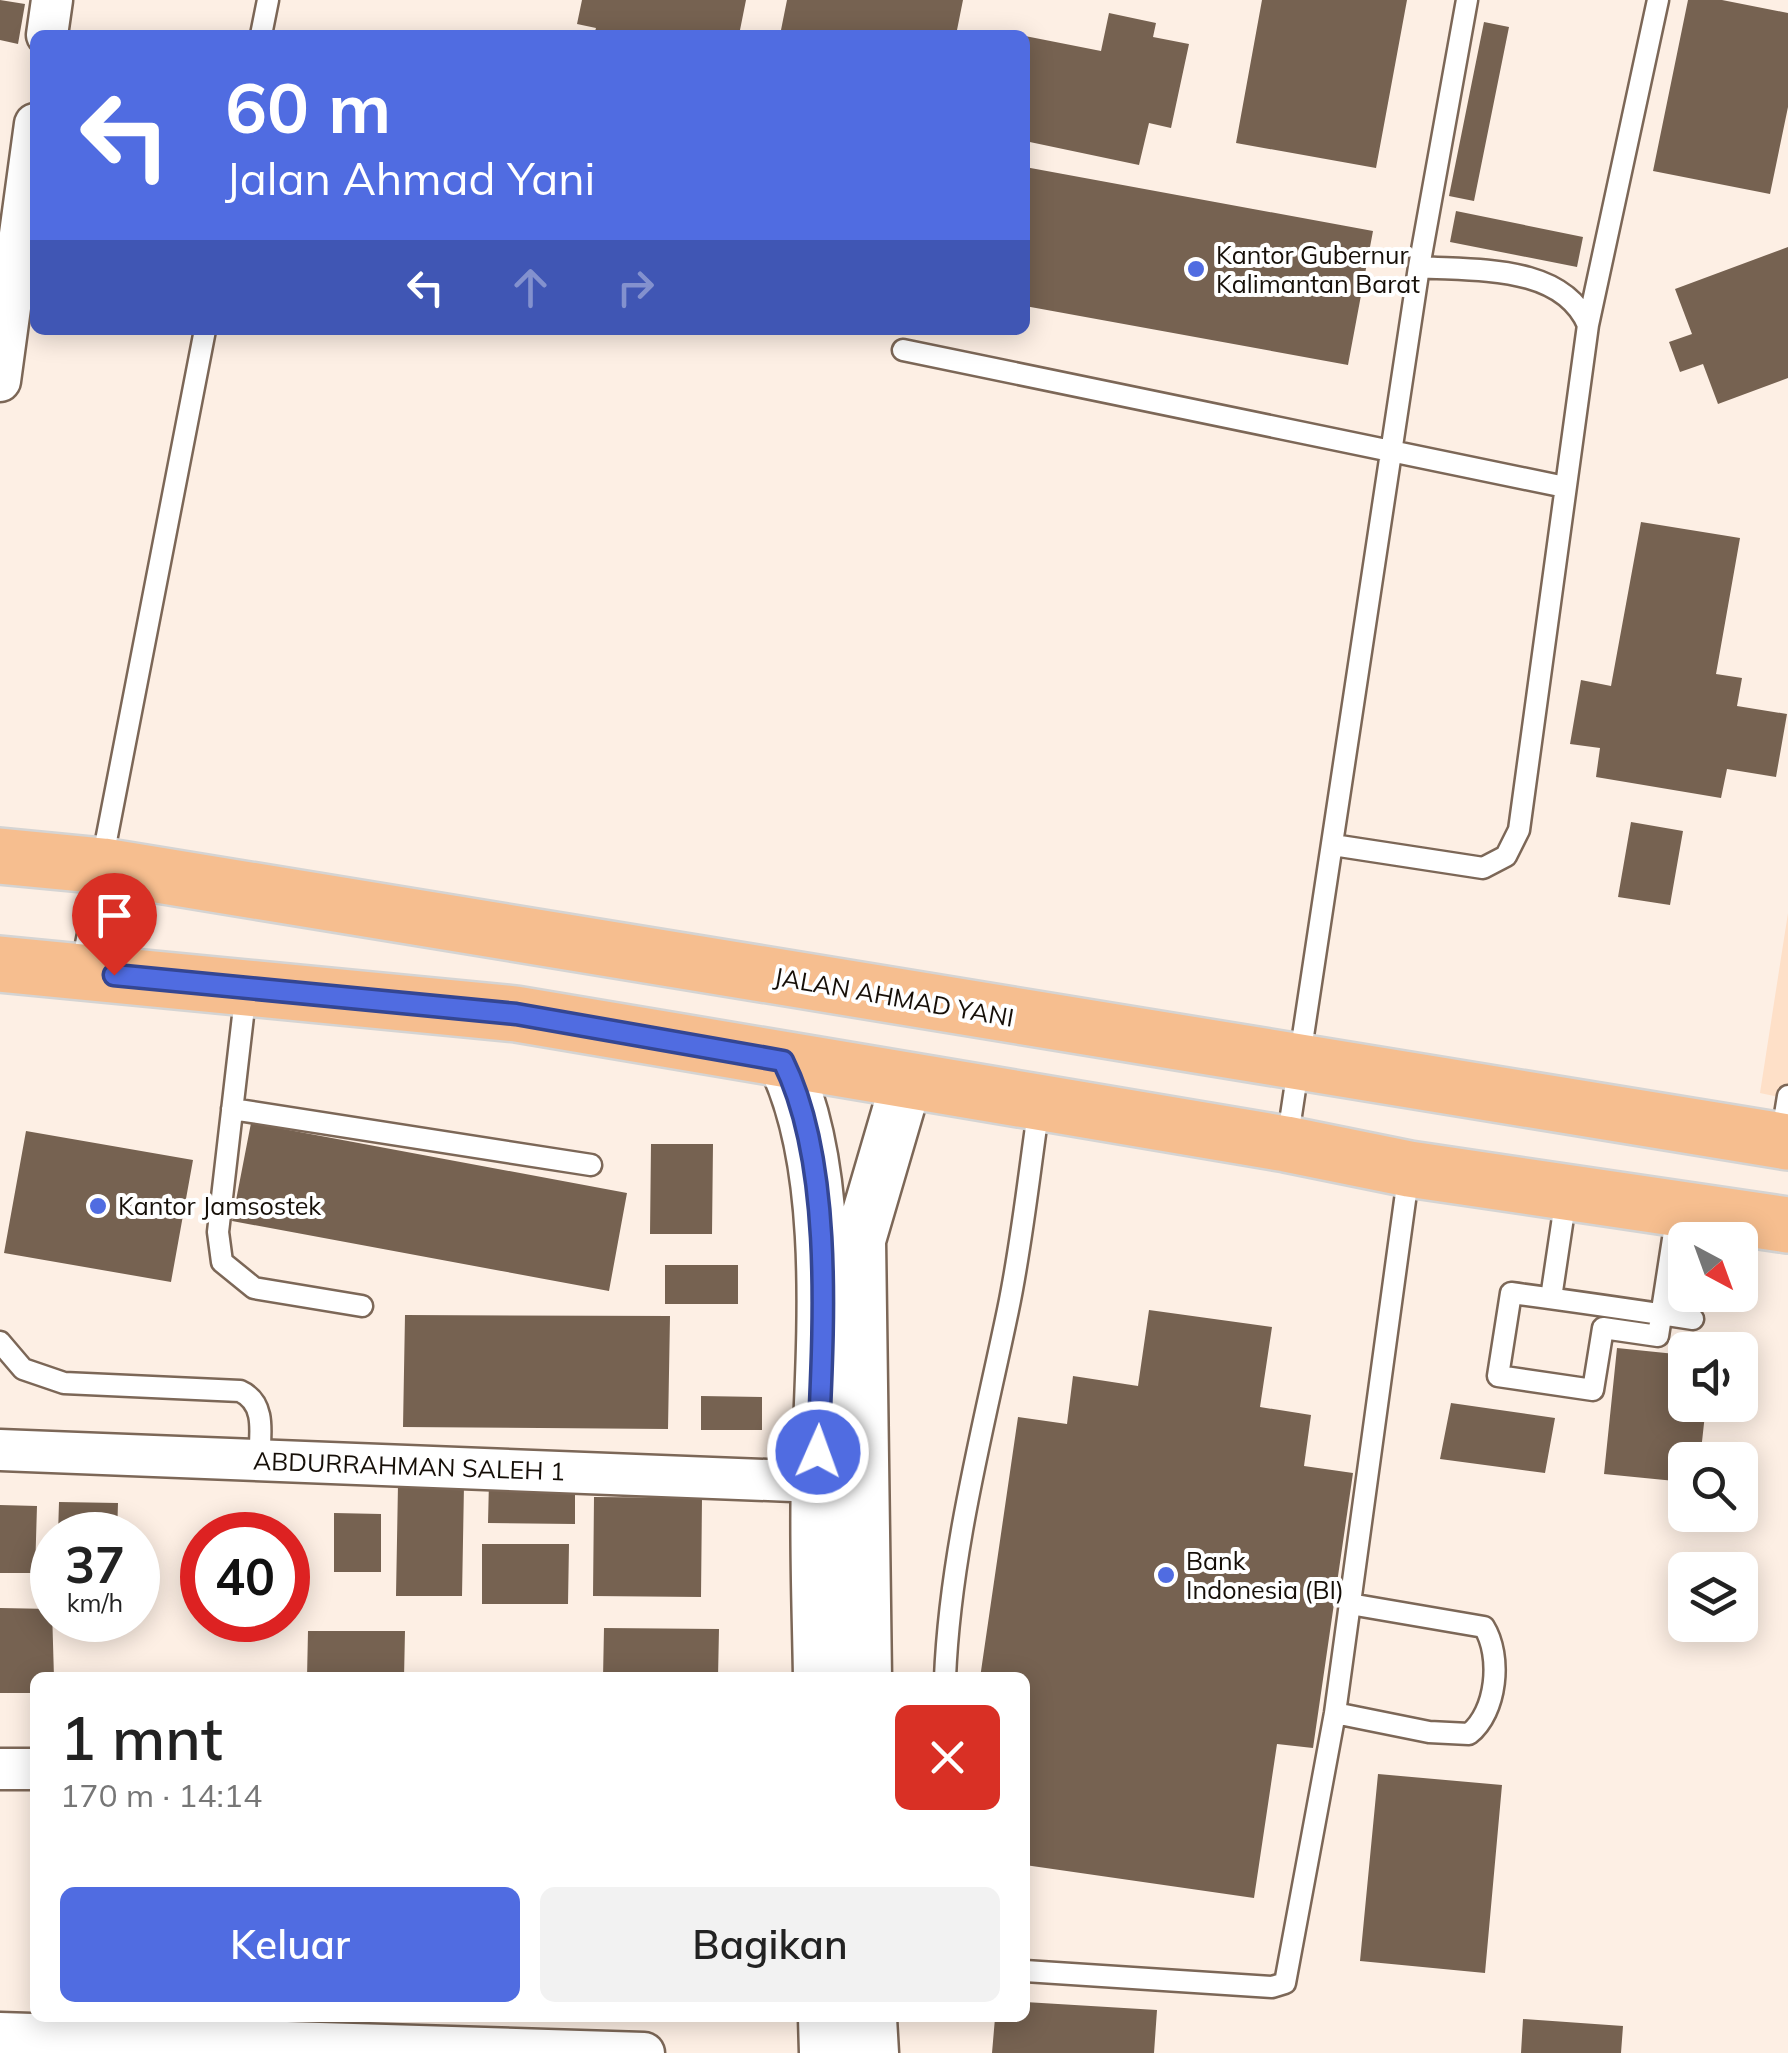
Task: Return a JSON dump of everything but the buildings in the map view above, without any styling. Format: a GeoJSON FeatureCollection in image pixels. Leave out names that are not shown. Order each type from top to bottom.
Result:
{"type":"FeatureCollection","features":[{"type":"Feature","properties":{"kind":"highway","name":"JALAN AHMAD YANI"},"geometry":{"type":"LineString","coordinates":[[0,856],[103,866],[1300,1065],[1786,1126]]}},
{"type":"Feature","properties":{"kind":"highway"},"geometry":{"type":"LineString","coordinates":[[0,964],[516,1014],[1286,1144],[1409,1169],[1788,1224]]}},
{"type":"Feature","properties":{"kind":"street"},"geometry":{"type":"LineString","coordinates":[[49,30],[52,0]]}},
{"type":"Feature","properties":{"kind":"street"},"geometry":{"type":"LineString","coordinates":[[0,382],[30,161]]}},
{"type":"Feature","properties":{"kind":"street"},"geometry":{"type":"LineString","coordinates":[[783,1061],[798,1092],[815,1158],[865,1672]]}},
{"type":"Feature","properties":{"kind":"street"},"geometry":{"type":"LineString","coordinates":[[818,1672],[817,1482],[841,1422],[860,1240],[906,1082]]}},
{"type":"Feature","properties":{"kind":"street","name":"ABDURRAHMAN SALEH 1"},"geometry":{"type":"LineString","coordinates":[[0,1450],[817,1482]]}},
{"type":"Feature","properties":{"kind":"street"},"geometry":{"type":"LineString","coordinates":[[0,1769],[30,1770]]}},
{"type":"Feature","properties":{"kind":"street"},"geometry":{"type":"LineString","coordinates":[[824,2022],[825,2053]]}},
{"type":"Feature","properties":{"kind":"street"},"geometry":{"type":"LineString","coordinates":[[872,2022],[873,2053]]}},
{"type":"Feature","properties":{"kind":"street"},"geometry":{"type":"LineString","coordinates":[[0,2033],[644,2053]]}},
{"type":"Feature","properties":{"kind":"lane"},"geometry":{"type":"LineString","coordinates":[[263,30],[268,0]]}},
{"type":"Feature","properties":{"kind":"lane"},"geometry":{"type":"LineString","coordinates":[[1286,1144],[1419,266],[1467,0]]}},
{"type":"Feature","properties":{"kind":"lane"},"geometry":{"type":"LineString","coordinates":[[1333,844],[1483,868],[1506,856],[1515,844],[1588,325],[1658,0]]}},
{"type":"Feature","properties":{"kind":"lane"},"geometry":{"type":"LineString","coordinates":[[1419,266],[1543,281],[1581,309],[1588,325]]}},
{"type":"Feature","properties":{"kind":"lane"},"geometry":{"type":"LineString","coordinates":[[80,972],[205,335]]}},
{"type":"Feature","properties":{"kind":"lane"},"geometry":{"type":"LineString","coordinates":[[903,350],[1565,486]]}},
{"type":"Feature","properties":{"kind":"lane"},"geometry":{"type":"LineString","coordinates":[[246,988],[218,1232],[222,1262],[254,1288],[362,1306]]}},
{"type":"Feature","properties":{"kind":"lane"},"geometry":{"type":"LineString","coordinates":[[945,1672],[946,1641],[977,1452],[1009,1304],[1040,1104]]}},
{"type":"Feature","properties":{"kind":"lane"},"geometry":{"type":"LineString","coordinates":[[232,1109],[591,1165]]}},
{"type":"Feature","properties":{"kind":"lane"},"geometry":{"type":"LineString","coordinates":[[1030,1971],[1272,1987],[1285,1984],[1335,1713],[1409,1169]]}},
{"type":"Feature","properties":{"kind":"lane"},"geometry":{"type":"LineString","coordinates":[[1551,1298],[1567,1192]]}},
{"type":"Feature","properties":{"kind":"lane"},"geometry":{"type":"LineString","coordinates":[[1677,1208],[1661,1314],[1658,1336],[1603,1328],[1593,1390],[1498,1376],[1511,1293],[1551,1298],[1661,1314],[1694,1319]]}},
{"type":"Feature","properties":{"kind":"lane"},"geometry":{"type":"LineString","coordinates":[[0,1342],[23,1368],[64,1384],[240,1391],[250,1396],[260,1414],[259,1460]]}},
{"type":"Feature","properties":{"kind":"lane"},"geometry":{"type":"LineString","coordinates":[[1335,1713],[1429,1732],[1469,1734],[1482,1724],[1496,1670],[1493,1641],[1484,1627],[1350,1604]]}},
{"type":"Feature","properties":{"kind":"shaded area"},"geometry":{"type":"Polygon","coordinates":[[[1788,913],[1788,1099],[1760,1093],[1788,913]]]}},
{"type":"Feature","properties":{"kind":"place","name":"Kantor Gubernur Kalimantan Barat"},"geometry":{"type":"Point","coordinates":[1196,269]}},
{"type":"Feature","properties":{"kind":"place","name":"Kantor Jamsostek"},"geometry":{"type":"Point","coordinates":[98,1206]}},
{"type":"Feature","properties":{"kind":"place","name":"Bank Indonesia (BI)"},"geometry":{"type":"Point","coordinates":[1166,1575]}},
{"type":"Feature","properties":{"kind":"route"},"geometry":{"type":"LineString","coordinates":[[114,975],[516,1014],[783,1061],[798,1092],[815,1158],[820,1288],[818,1452]]}}]}
